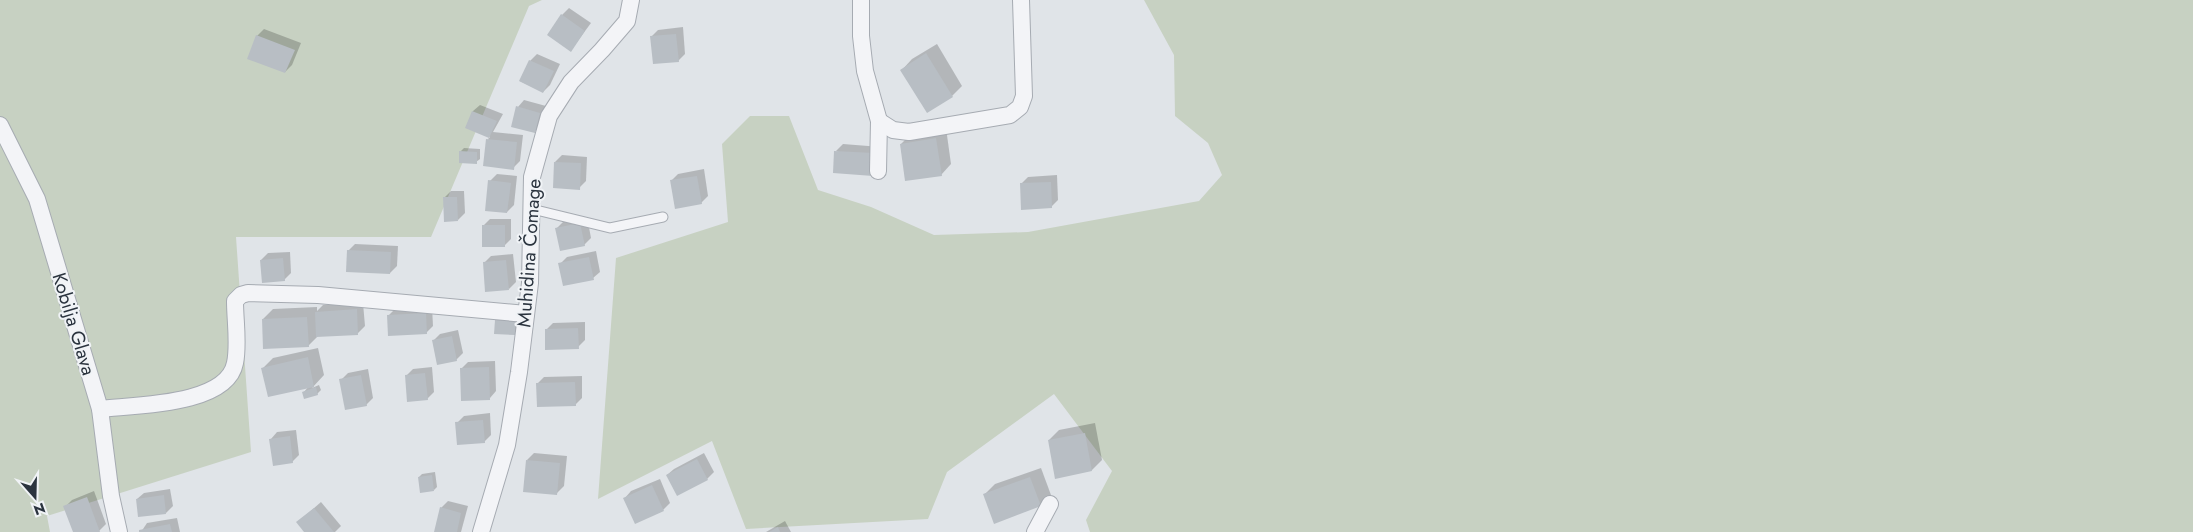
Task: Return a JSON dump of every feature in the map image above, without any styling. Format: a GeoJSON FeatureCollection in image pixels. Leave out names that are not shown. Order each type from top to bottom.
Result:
{"type":"FeatureCollection","features":[{"type":"Feature","properties":{"kind":"street","name":"Muhidina Čomage"},"geometry":{"type":"LineString","coordinates":[[481,532],[507,445],[519,372],[530,283],[532,177],[549,116],[571,82],[627,21],[631,0]]}},
{"type":"Feature","properties":{"kind":"street"},"geometry":{"type":"LineString","coordinates":[[861,0],[861,36],[865,71],[880,121],[878,171]]}},
{"type":"Feature","properties":{"kind":"street"},"geometry":{"type":"LineString","coordinates":[[880,121],[894,130],[910,132],[1010,114],[1020,107],[1024,96],[1022,0]]}},
{"type":"Feature","properties":{"kind":"street","name":"Kobilja Glava"},"geometry":{"type":"LineString","coordinates":[[0,126],[37,199],[100,409],[111,496],[119,532]]}},
{"type":"Feature","properties":{"kind":"street"},"geometry":{"type":"LineString","coordinates":[[100,409],[177,401],[203,395],[222,384],[235,364],[235,301],[241,295],[248,293],[318,295],[526,314]]}},
{"type":"Feature","properties":{"kind":"street"},"geometry":{"type":"LineString","coordinates":[[1035,532],[1050,504]]}},
{"type":"Feature","properties":{"kind":"lane"},"geometry":{"type":"LineString","coordinates":[[532,209],[610,228],[663,217]]}},
{"type":"Feature","properties":{"kind":"green space"},"geometry":{"type":"Polygon","coordinates":[[[0,0],[542,0],[529,6],[431,237],[236,237],[251,452],[47,516],[50,532],[0,532],[0,0]]]}},
{"type":"Feature","properties":{"kind":"green space"},"geometry":{"type":"Polygon","coordinates":[[[1144,0],[2193,0],[2193,532],[1090,532],[1086,520],[1112,471],[1054,394],[947,472],[928,519],[746,529],[712,441],[598,499],[616,258],[728,222],[722,144],[750,116],[789,116],[818,190],[871,207],[934,235],[1028,232],[1199,201],[1222,175],[1208,143],[1175,116],[1174,55],[1144,0]]]}},
{"type":"Feature","properties":{"kind":"building"},"geometry":{"type":"Polygon","coordinates":[[[561,14],[585,31],[571,52],[547,35],[561,14]]]}},
{"type":"Feature","properties":{"kind":"building"},"geometry":{"type":"Polygon","coordinates":[[[676,34],[679,62],[653,64],[650,36],[676,34]]]}},
{"type":"Feature","properties":{"kind":"building"},"geometry":{"type":"Polygon","coordinates":[[[256,35],[295,50],[285,73],[247,59],[256,35]]]}},
{"type":"Feature","properties":{"kind":"building"},"geometry":{"type":"Polygon","coordinates":[[[926,53],[953,97],[927,113],[900,70],[926,53]]]}},
{"type":"Feature","properties":{"kind":"building"},"geometry":{"type":"Polygon","coordinates":[[[529,60],[554,71],[543,93],[519,81],[529,60]]]}},
{"type":"Feature","properties":{"kind":"building"},"geometry":{"type":"Polygon","coordinates":[[[516,106],[540,113],[535,133],[511,127],[516,106]]]}},
{"type":"Feature","properties":{"kind":"building"},"geometry":{"type":"Polygon","coordinates":[[[472,111],[497,121],[489,138],[465,128],[472,111]]]}},
{"type":"Feature","properties":{"kind":"building"},"geometry":{"type":"Polygon","coordinates":[[[936,138],[942,176],[905,181],[900,144],[936,138]]]}},
{"type":"Feature","properties":{"kind":"building"},"geometry":{"type":"Polygon","coordinates":[[[486,139],[517,142],[514,170],[483,166],[486,139]]]}},
{"type":"Feature","properties":{"kind":"building"},"geometry":{"type":"Polygon","coordinates":[[[459,151],[477,152],[477,164],[459,163],[459,151]]]}},
{"type":"Feature","properties":{"kind":"building"},"geometry":{"type":"Polygon","coordinates":[[[834,151],[874,153],[873,176],[833,173],[834,151]]]}},
{"type":"Feature","properties":{"kind":"building"},"geometry":{"type":"Polygon","coordinates":[[[554,162],[581,163],[580,190],[553,188],[554,162]]]}},
{"type":"Feature","properties":{"kind":"building"},"geometry":{"type":"Polygon","coordinates":[[[697,176],[702,204],[675,209],[670,180],[697,176]]]}},
{"type":"Feature","properties":{"kind":"building"},"geometry":{"type":"Polygon","coordinates":[[[488,180],[511,183],[507,213],[485,211],[488,180]]]}},
{"type":"Feature","properties":{"kind":"building"},"geometry":{"type":"Polygon","coordinates":[[[1051,182],[1052,208],[1021,210],[1020,183],[1051,182]]]}},
{"type":"Feature","properties":{"kind":"building"},"geometry":{"type":"Polygon","coordinates":[[[443,197],[457,197],[458,221],[444,222],[443,197]]]}},
{"type":"Feature","properties":{"kind":"building"},"geometry":{"type":"Polygon","coordinates":[[[580,223],[585,246],[560,251],[555,228],[580,223]]]}},
{"type":"Feature","properties":{"kind":"building"},"geometry":{"type":"Polygon","coordinates":[[[482,225],[505,225],[505,247],[482,247],[482,225]]]}},
{"type":"Feature","properties":{"kind":"building"},"geometry":{"type":"Polygon","coordinates":[[[347,250],[391,252],[390,274],[346,272],[347,250]]]}},
{"type":"Feature","properties":{"kind":"building"},"geometry":{"type":"Polygon","coordinates":[[[589,257],[594,280],[563,286],[558,263],[589,257]]]}},
{"type":"Feature","properties":{"kind":"building"},"geometry":{"type":"Polygon","coordinates":[[[283,258],[285,281],[262,283],[260,260],[283,258]]]}},
{"type":"Feature","properties":{"kind":"building"},"geometry":{"type":"Polygon","coordinates":[[[506,260],[509,290],[485,292],[483,262],[506,260]]]}},
{"type":"Feature","properties":{"kind":"building"},"geometry":{"type":"Polygon","coordinates":[[[357,309],[358,335],[316,337],[315,312],[357,309]]]}},
{"type":"Feature","properties":{"kind":"building"},"geometry":{"type":"Polygon","coordinates":[[[426,313],[427,334],[388,336],[387,315],[426,313]]]}},
{"type":"Feature","properties":{"kind":"building"},"geometry":{"type":"Polygon","coordinates":[[[307,317],[309,347],[263,349],[262,319],[307,317]]]}},
{"type":"Feature","properties":{"kind":"building"},"geometry":{"type":"Polygon","coordinates":[[[495,320],[515,321],[515,335],[494,334],[495,320]]]}},
{"type":"Feature","properties":{"kind":"building"},"geometry":{"type":"Polygon","coordinates":[[[578,328],[579,349],[545,350],[545,329],[578,328]]]}},
{"type":"Feature","properties":{"kind":"building"},"geometry":{"type":"Polygon","coordinates":[[[452,336],[457,361],[437,365],[432,340],[452,336]]]}},
{"type":"Feature","properties":{"kind":"building"},"geometry":{"type":"Polygon","coordinates":[[[308,357],[314,387],[268,397],[261,368],[308,357]]]}},
{"type":"Feature","properties":{"kind":"building"},"geometry":{"type":"Polygon","coordinates":[[[489,367],[490,400],[461,401],[460,368],[489,367]]]}},
{"type":"Feature","properties":{"kind":"building"},"geometry":{"type":"Polygon","coordinates":[[[425,373],[428,400],[407,402],[405,375],[425,373]]]}},
{"type":"Feature","properties":{"kind":"building"},"geometry":{"type":"Polygon","coordinates":[[[361,375],[367,406],[345,410],[339,379],[361,375]]]}},
{"type":"Feature","properties":{"kind":"building"},"geometry":{"type":"Polygon","coordinates":[[[575,382],[576,406],[537,407],[536,383],[575,382]]]}},
{"type":"Feature","properties":{"kind":"building"},"geometry":{"type":"Polygon","coordinates":[[[316,387],[318,395],[304,399],[302,392],[316,387]]]}},
{"type":"Feature","properties":{"kind":"building"},"geometry":{"type":"Polygon","coordinates":[[[483,420],[485,443],[457,445],[455,422],[483,420]]]}},
{"type":"Feature","properties":{"kind":"building"},"geometry":{"type":"Polygon","coordinates":[[[1085,433],[1092,471],[1055,479],[1048,440],[1085,433]]]}},
{"type":"Feature","properties":{"kind":"building"},"geometry":{"type":"Polygon","coordinates":[[[290,436],[293,463],[273,466],[269,439],[290,436]]]}},
{"type":"Feature","properties":{"kind":"building"},"geometry":{"type":"Polygon","coordinates":[[[697,459],[708,480],[677,496],[666,475],[697,459]]]}},
{"type":"Feature","properties":{"kind":"building"},"geometry":{"type":"Polygon","coordinates":[[[526,460],[560,463],[557,495],[523,492],[526,460]]]}},
{"type":"Feature","properties":{"kind":"building"},"geometry":{"type":"Polygon","coordinates":[[[432,475],[434,491],[420,493],[418,477],[432,475]]]}},
{"type":"Feature","properties":{"kind":"building"},"geometry":{"type":"Polygon","coordinates":[[[1030,477],[1041,506],[994,524],[983,494],[1030,477]]]}},
{"type":"Feature","properties":{"kind":"building"},"geometry":{"type":"Polygon","coordinates":[[[652,485],[664,511],[635,524],[623,498],[652,485]]]}},
{"type":"Feature","properties":{"kind":"building"},"geometry":{"type":"Polygon","coordinates":[[[164,495],[166,514],[138,517],[136,499],[164,495]]]}},
{"type":"Feature","properties":{"kind":"building"},"geometry":{"type":"Polygon","coordinates":[[[87,497],[100,532],[73,532],[63,506],[87,497]]]}},
{"type":"Feature","properties":{"kind":"building"},"geometry":{"type":"Polygon","coordinates":[[[440,507],[461,513],[457,532],[434,532],[440,507]]]}},
{"type":"Feature","properties":{"kind":"building"},"geometry":{"type":"Polygon","coordinates":[[[314,508],[334,532],[304,532],[296,522],[314,508]]]}},
{"type":"Feature","properties":{"kind":"building"},"geometry":{"type":"Polygon","coordinates":[[[170,524],[172,532],[139,532],[139,530],[170,524]]]}},
{"type":"Feature","properties":{"kind":"building"},"geometry":{"type":"Polygon","coordinates":[[[778,527],[780,532],[769,532],[778,527]]]}}]}
